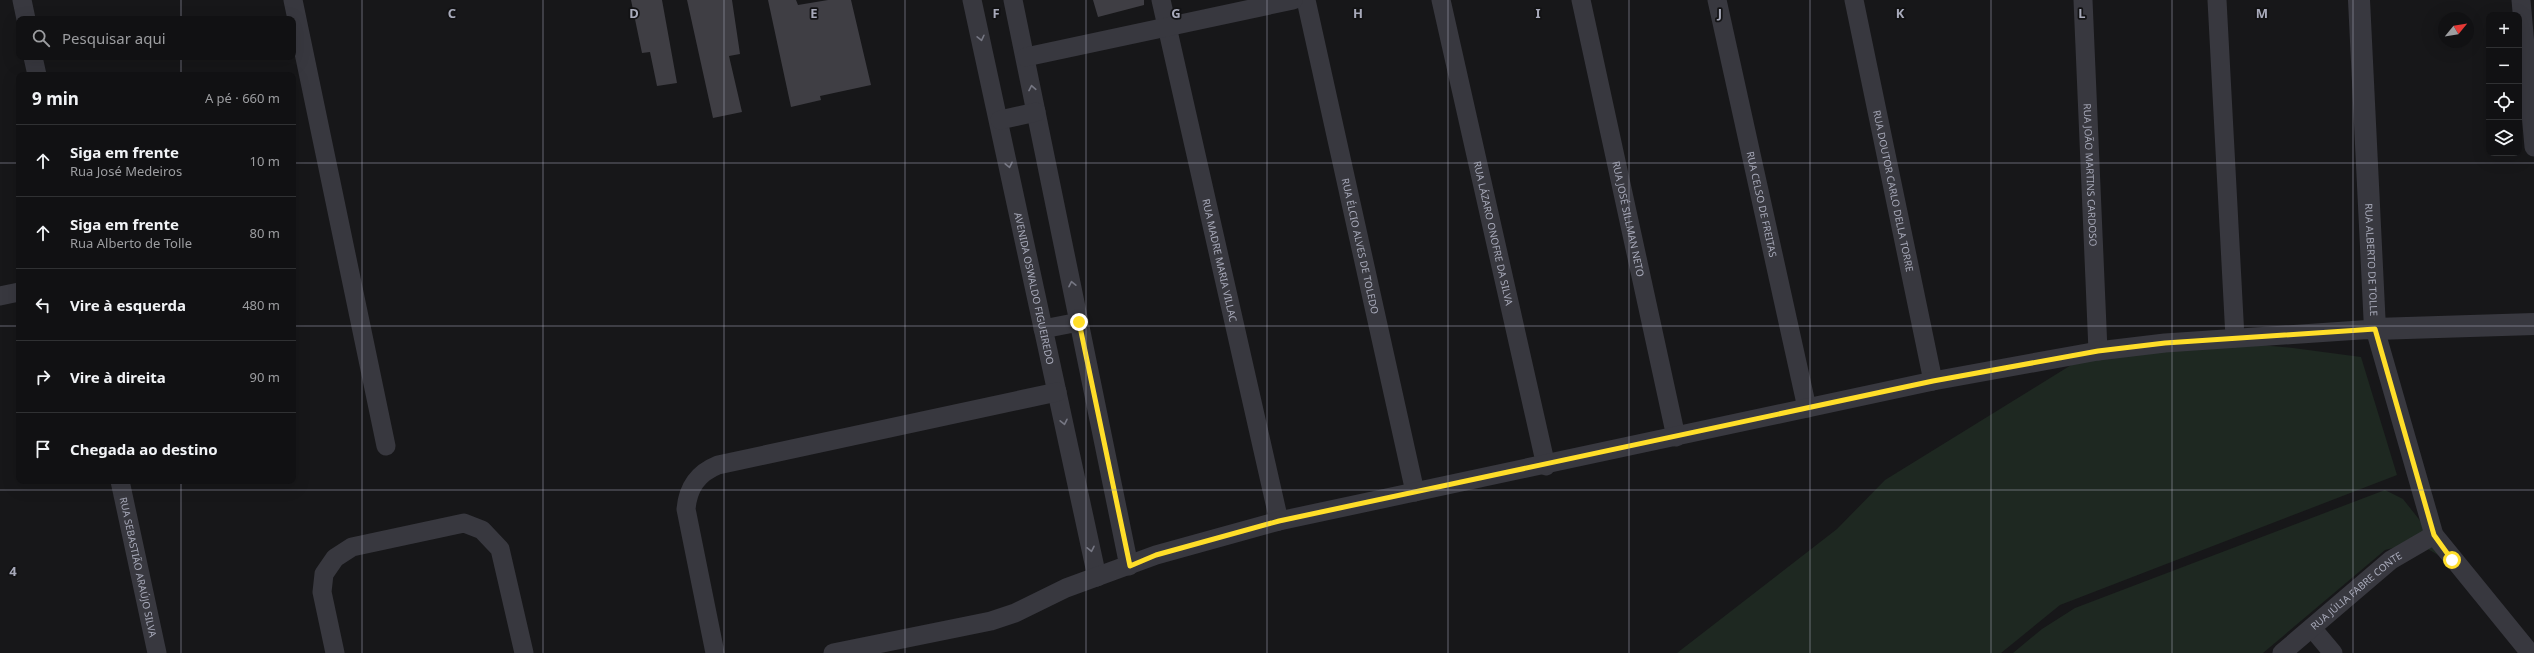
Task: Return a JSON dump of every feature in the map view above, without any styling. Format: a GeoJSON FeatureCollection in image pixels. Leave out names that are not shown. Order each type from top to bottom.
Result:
{"type":"FeatureCollection","features":[{"type":"Feature","properties":{"kind":"street"},"geometry":{"type":"LineString","coordinates":[[22,0],[25,16]]}},
{"type":"Feature","properties":{"kind":"street"},"geometry":{"type":"LineString","coordinates":[[293,0],[386,446]]}},
{"type":"Feature","properties":{"kind":"street","name":"AVENIDA OSWALDO FIGUEIREDO"},"geometry":{"type":"LineString","coordinates":[[972,0],[1000,120],[1043,329],[1097,576]]}},
{"type":"Feature","properties":{"kind":"street"},"geometry":{"type":"LineString","coordinates":[[1013,0],[1130,566]]}},
{"type":"Feature","properties":{"kind":"street","name":"RUA MADRE MARIA VILLAC"},"geometry":{"type":"LineString","coordinates":[[1161,0],[1279,521]]}},
{"type":"Feature","properties":{"kind":"street"},"geometry":{"type":"LineString","coordinates":[[1026,57],[1293,0]]}},
{"type":"Feature","properties":{"kind":"street","name":"RUA ÉLCIO ALVES DE TOLEDO"},"geometry":{"type":"LineString","coordinates":[[1306,0],[1415,492]]}},
{"type":"Feature","properties":{"kind":"street","name":"RUA LÁZARO ONOFRE DA SILVA"},"geometry":{"type":"LineString","coordinates":[[1441,0],[1546,466]]}},
{"type":"Feature","properties":{"kind":"street","name":"RUA JOSÉ SILLMAN NETO"},"geometry":{"type":"LineString","coordinates":[[1581,0],[1676,437]]}},
{"type":"Feature","properties":{"kind":"street","name":"RUA CELSO DE FREITAS"},"geometry":{"type":"LineString","coordinates":[[1717,0],[1807,408]]}},
{"type":"Feature","properties":{"kind":"street","name":"RUA DOUTOR CARLO DELLA TORRE"},"geometry":{"type":"LineString","coordinates":[[1854,0],[1933,381]]}},
{"type":"Feature","properties":{"kind":"street","name":"RUA JOÃO MARTINS CARDOSO"},"geometry":{"type":"LineString","coordinates":[[2082,0],[2098,351]]}},
{"type":"Feature","properties":{"kind":"street"},"geometry":{"type":"LineString","coordinates":[[2217,0],[2235,338]]}},
{"type":"Feature","properties":{"kind":"street","name":"RUA ALBERTO DE TOLLE"},"geometry":{"type":"LineString","coordinates":[[2359,0],[2375,329],[2434,535]]}},
{"type":"Feature","properties":{"kind":"street"},"geometry":{"type":"LineString","coordinates":[[2521,0],[2534,147]]}},
{"type":"Feature","properties":{"kind":"street"},"geometry":{"type":"LineString","coordinates":[[34,60],[36,72]]}},
{"type":"Feature","properties":{"kind":"street"},"geometry":{"type":"LineString","coordinates":[[1000,120],[1036,112]]}},
{"type":"Feature","properties":{"kind":"street"},"geometry":{"type":"LineString","coordinates":[[0,296],[16,293]]}},
{"type":"Feature","properties":{"kind":"street"},"geometry":{"type":"LineString","coordinates":[[1043,329],[1079,322]]}},
{"type":"Feature","properties":{"kind":"street"},"geometry":{"type":"LineString","coordinates":[[833,653],[991,621],[1015,613],[1066,588],[1097,576],[1130,566],[1156,555],[1279,521],[1546,466],[1933,381],[2098,351],[2235,338],[2375,329],[2534,324]]}},
{"type":"Feature","properties":{"kind":"street"},"geometry":{"type":"LineString","coordinates":[[715,653],[686,509],[691,488],[702,473],[718,465],[1057,392]]}},
{"type":"Feature","properties":{"kind":"street","name":"RUA SEBASTIÃO ARAÚJO SILVA"},"geometry":{"type":"LineString","coordinates":[[121,484],[157,653]]}},
{"type":"Feature","properties":{"kind":"street"},"geometry":{"type":"LineString","coordinates":[[335,653],[322,592],[324,574],[335,558],[352,547],[464,523],[482,530],[500,549],[524,653]]}},
{"type":"Feature","properties":{"kind":"street"},"geometry":{"type":"LineString","coordinates":[[2434,535],[2530,653]]}},
{"type":"Feature","properties":{"kind":"street","name":"RUA JÚLIA FABRE CONTE"},"geometry":{"type":"LineString","coordinates":[[2282,653],[2391,560],[2434,535]]}},
{"type":"Feature","properties":{"kind":"street"},"geometry":{"type":"LineString","coordinates":[[2312,628],[2333,653]]}},
{"type":"Feature","properties":{"kind":"shaded area"},"geometry":{"type":"Polygon","coordinates":[[[2217,341],[2293,348],[2361,357],[2397,475],[2060,605],[2001,653],[1677,653],[1837,529],[1885,480],[2084,357],[2217,341]]]}},
{"type":"Feature","properties":{"kind":"shaded area"},"geometry":{"type":"Polygon","coordinates":[[[2385,490],[2403,499],[2455,565],[2416,542],[2385,550],[2263,653],[2013,653],[2042,629],[2075,608],[2385,490]]]}},
{"type":"Feature","properties":{"kind":"building"},"geometry":{"type":"Polygon","coordinates":[[[631,0],[662,0],[677,83],[657,86],[650,52],[642,53],[631,0]]]}},
{"type":"Feature","properties":{"kind":"building"},"geometry":{"type":"Polygon","coordinates":[[[687,0],[732,0],[740,54],[729,56],[742,112],[713,118],[687,0]]]}},
{"type":"Feature","properties":{"kind":"building"},"geometry":{"type":"Polygon","coordinates":[[[768,0],[796,0],[798,5],[828,0],[851,0],[871,85],[820,96],[821,100],[791,107],[768,0]]]}},
{"type":"Feature","properties":{"kind":"building"},"geometry":{"type":"Polygon","coordinates":[[[1093,0],[1144,0],[1144,5],[1098,17],[1093,0]]]}},
{"type":"Feature","properties":{"kind":"route"},"geometry":{"type":"LineString","coordinates":[[1079,322],[1130,566],[1156,555],[1279,521],[1546,466],[1933,381],[2098,351],[2165,343],[2375,329],[2434,535],[2452,560]]}}]}
